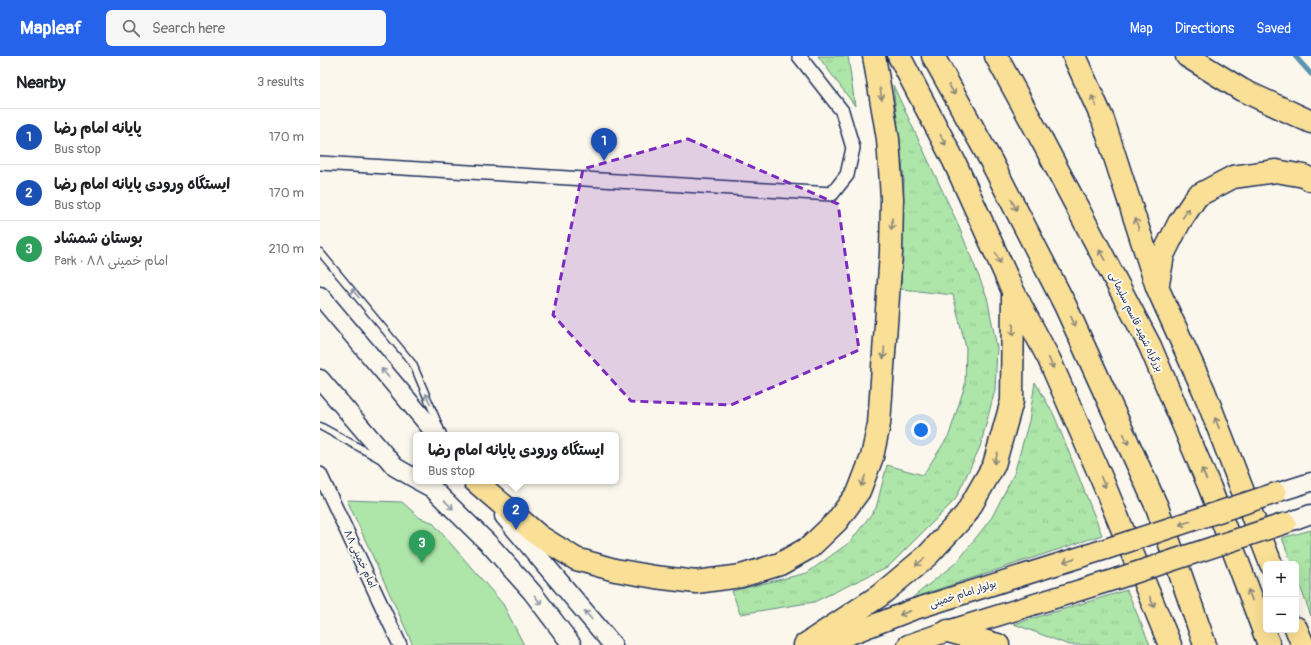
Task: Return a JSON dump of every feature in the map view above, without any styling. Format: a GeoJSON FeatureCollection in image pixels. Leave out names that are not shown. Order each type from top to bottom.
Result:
{"type":"FeatureCollection","features":[{"type":"Feature","properties":{"kind":"highway"},"geometry":{"type":"LineString","coordinates":[[478,484],[539,536],[576,559],[615,570],[696,582],[741,576],[780,564],[810,547],[837,521],[858,491],[872,458],[879,424],[891,253],[892,198],[888,139],[874,56]]}},
{"type":"Feature","properties":{"kind":"highway"},"geometry":{"type":"LineString","coordinates":[[899,56],[954,161],[1013,291],[1049,359],[1103,482],[1170,645]]}},
{"type":"Feature","properties":{"kind":"highway"},"geometry":{"type":"LineString","coordinates":[[933,56],[991,161],[1065,305],[1157,507],[1205,645]]}},
{"type":"Feature","properties":{"kind":"highway","name":"بزرگراه شهید قاسم سلیمانی"},"geometry":{"type":"LineString","coordinates":[[996,56],[1150,346],[1210,488],[1269,645]]}},
{"type":"Feature","properties":{"kind":"highway"},"geometry":{"type":"LineString","coordinates":[[1074,56],[1103,120],[1157,287],[1204,391],[1270,561]]}},
{"type":"Feature","properties":{"kind":"highway"},"geometry":{"type":"LineString","coordinates":[[1188,56],[1242,90],[1311,122]]}},
{"type":"Feature","properties":{"kind":"highway"},"geometry":{"type":"LineString","coordinates":[[1157,287],[1163,255],[1179,223],[1197,196],[1233,177],[1276,171],[1304,176],[1311,180]]}},
{"type":"Feature","properties":{"kind":"highway"},"geometry":{"type":"LineString","coordinates":[[805,645],[879,596],[928,555],[966,514],[994,465],[1012,401],[1013,291]]}},
{"type":"Feature","properties":{"kind":"highway"},"geometry":{"type":"LineString","coordinates":[[948,631],[998,645]]}},
{"type":"Feature","properties":{"kind":"highway"},"geometry":{"type":"LineString","coordinates":[[1298,633],[1303,645]]}},
{"type":"Feature","properties":{"kind":"main road"},"geometry":{"type":"LineString","coordinates":[[320,296],[434,432]]}},
{"type":"Feature","properties":{"kind":"main road"},"geometry":{"type":"LineString","coordinates":[[320,379],[395,467],[413,477]]}},
{"type":"Feature","properties":{"kind":"main road"},"geometry":{"type":"LineString","coordinates":[[1276,494],[1311,482]]}},
{"type":"Feature","properties":{"kind":"main road"},"geometry":{"type":"LineString","coordinates":[[425,484],[432,488],[491,546],[532,592],[572,645]]}},
{"type":"Feature","properties":{"kind":"main road"},"geometry":{"type":"LineString","coordinates":[[478,484],[613,645]]}},
{"type":"Feature","properties":{"kind":"main road","name":"بولوار امام خمینی"},"geometry":{"type":"LineString","coordinates":[[822,645],[912,610],[1276,494]]}},
{"type":"Feature","properties":{"kind":"main road"},"geometry":{"type":"LineString","coordinates":[[908,645],[948,631],[1116,579],[1311,514]]}},
{"type":"Feature","properties":{"kind":"street"},"geometry":{"type":"LineString","coordinates":[[320,163],[832,194],[847,175],[853,148],[842,111],[799,56]]}},
{"type":"Feature","properties":{"kind":"street","name":"امام خمینی ۸۸"},"geometry":{"type":"LineString","coordinates":[[320,474],[400,645]]}},
{"type":"Feature","properties":{"kind":"lane"},"geometry":{"type":"LineString","coordinates":[[320,252],[413,364],[443,432]]}},
{"type":"Feature","properties":{"kind":"lane"},"geometry":{"type":"LineString","coordinates":[[320,426],[395,467]]}},
{"type":"Feature","properties":{"kind":"highlighted area"},"geometry":{"type":"Polygon","coordinates":[[[688,139],[838,204],[859,350],[731,405],[631,401],[553,315],[583,169],[688,139]]]}},
{"type":"Feature","properties":{"kind":"green space"},"geometry":{"type":"Polygon","coordinates":[[[818,56],[848,56],[855,106],[818,56]]]}},
{"type":"Feature","properties":{"kind":"green space"},"geometry":{"type":"Polygon","coordinates":[[[893,85],[957,222],[987,297],[997,348],[995,390],[980,447],[955,500],[889,566],[814,602],[740,614],[732,591],[807,573],[850,542],[876,508],[887,465],[923,475],[949,435],[965,385],[966,348],[953,295],[901,289],[904,180],[893,85]]]}},
{"type":"Feature","properties":{"kind":"green space"},"geometry":{"type":"Polygon","coordinates":[[[1035,382],[1054,415],[1102,535],[912,598],[958,561],[992,517],[1014,474],[1029,421],[1035,382]]]}},
{"type":"Feature","properties":{"kind":"green space"},"geometry":{"type":"Polygon","coordinates":[[[347,500],[402,502],[420,518],[432,522],[503,604],[524,645],[413,645],[347,500]]]}},
{"type":"Feature","properties":{"kind":"green space"},"geometry":{"type":"Polygon","coordinates":[[[1311,530],[1311,616],[1299,583],[1299,561],[1291,561],[1282,538],[1311,530]]]}},
{"type":"Feature","properties":{"kind":"green space"},"geometry":{"type":"Polygon","coordinates":[[[1127,590],[1150,645],[1069,645],[1014,624],[1127,590]]]}},
{"type":"Feature","properties":{"kind":"waterway"},"geometry":{"type":"LineString","coordinates":[[1295,56],[1311,74]]}},
{"type":"Feature","properties":{"kind":"place","name":"پایانه امام رضا"},"geometry":{"type":"Point","coordinates":[604,161]}},
{"type":"Feature","properties":{"kind":"place","name":"ایستگاه ورودی پایانه امام رضا"},"geometry":{"type":"Point","coordinates":[516,530]}},
{"type":"Feature","properties":{"kind":"place","name":"بوستان شمشاد"},"geometry":{"type":"Point","coordinates":[422,563]}}]}
